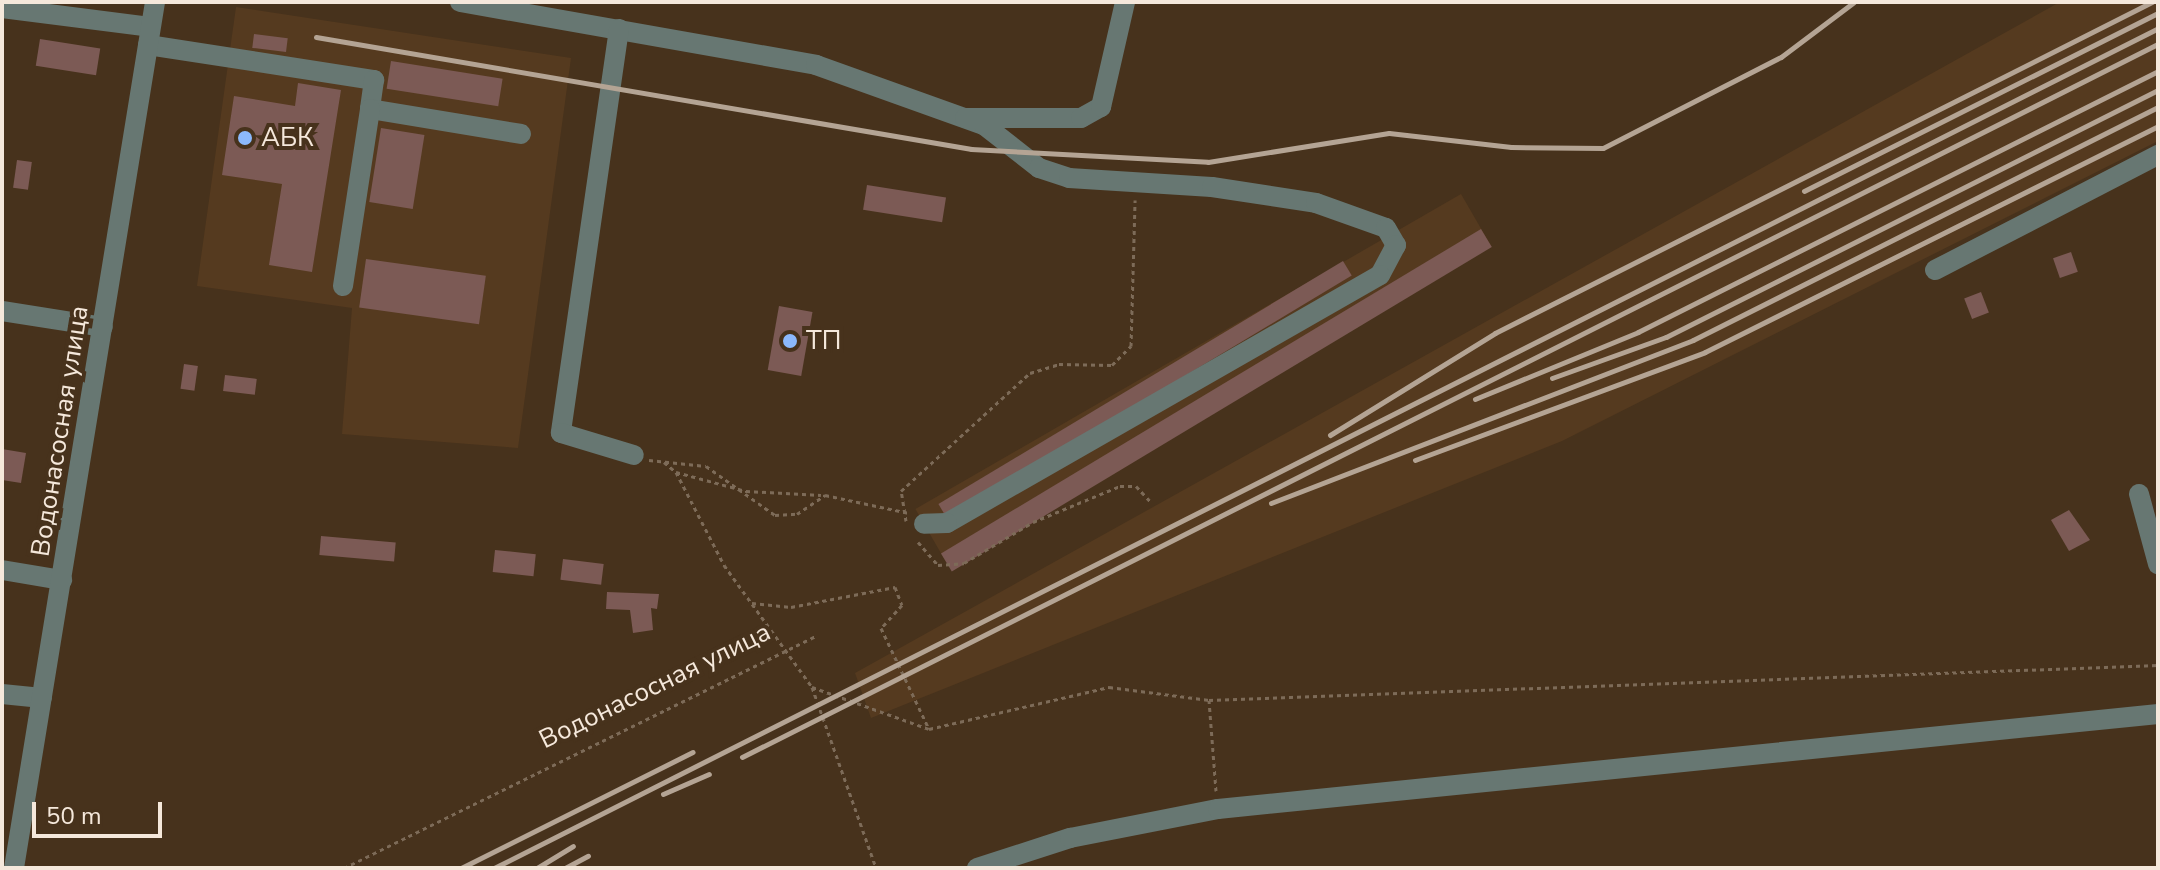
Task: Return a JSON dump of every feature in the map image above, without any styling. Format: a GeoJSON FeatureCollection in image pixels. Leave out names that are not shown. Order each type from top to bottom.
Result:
{"type":"FeatureCollection","features":[{"type":"Feature","properties":{"kind":"street","name":"Водонасосная улица"},"geometry":{"type":"LineString","coordinates":[[14,868],[155,2]]}},
{"type":"Feature","properties":{"kind":"street"},"geometry":{"type":"LineString","coordinates":[[460,2],[816,65],[965,118],[1039,168],[1316,203],[1368,217],[1396,245],[1380,275],[947,523],[924,524]]}},
{"type":"Feature","properties":{"kind":"street"},"geometry":{"type":"LineString","coordinates":[[965,118],[1081,118],[1101,107],[1125,2]]}},
{"type":"Feature","properties":{"kind":"street"},"geometry":{"type":"LineString","coordinates":[[2,8],[374,80],[343,286]]}},
{"type":"Feature","properties":{"kind":"street"},"geometry":{"type":"LineString","coordinates":[[619,29],[561,433],[634,455]]}},
{"type":"Feature","properties":{"kind":"street"},"geometry":{"type":"LineString","coordinates":[[370,109],[521,134]]}},
{"type":"Feature","properties":{"kind":"street"},"geometry":{"type":"LineString","coordinates":[[1935,270],[2158,155]]}},
{"type":"Feature","properties":{"kind":"street"},"geometry":{"type":"LineString","coordinates":[[2,311],[103,327]]}},
{"type":"Feature","properties":{"kind":"street"},"geometry":{"type":"LineString","coordinates":[[2139,494],[2158,564]]}},
{"type":"Feature","properties":{"kind":"street"},"geometry":{"type":"LineString","coordinates":[[2,570],[62,580]]}},
{"type":"Feature","properties":{"kind":"street"},"geometry":{"type":"LineString","coordinates":[[2,694],[42,698]]}},
{"type":"Feature","properties":{"kind":"street"},"geometry":{"type":"LineString","coordinates":[[977,868],[1070,838],[1218,809],[2158,714]]}},
{"type":"Feature","properties":{"kind":"path"},"geometry":{"type":"LineString","coordinates":[[1135,182],[1131,346],[1112,365],[1059,364],[1030,373],[901,491],[898,507],[938,565],[964,563],[1033,522],[1120,486],[1136,486],[1150,501]]}},
{"type":"Feature","properties":{"kind":"path"},"geometry":{"type":"LineString","coordinates":[[634,455],[706,466],[746,491],[775,515],[797,514],[825,495]]}},
{"type":"Feature","properties":{"kind":"path"},"geometry":{"type":"LineString","coordinates":[[664,462],[676,472],[782,653],[812,687],[876,868]]}},
{"type":"Feature","properties":{"kind":"path"},"geometry":{"type":"LineString","coordinates":[[676,472],[746,491],[825,495],[898,507],[924,524]]}},
{"type":"Feature","properties":{"kind":"path"},"geometry":{"type":"LineString","coordinates":[[752,603],[791,607],[895,587],[902,605],[881,628],[929,729]]}},
{"type":"Feature","properties":{"kind":"path","name":"Водонасосная улица"},"geometry":{"type":"LineString","coordinates":[[344,868],[816,636]]}},
{"type":"Feature","properties":{"kind":"path"},"geometry":{"type":"LineString","coordinates":[[812,687],[929,729],[1109,687],[1209,700],[2158,665]]}},
{"type":"Feature","properties":{"kind":"path"},"geometry":{"type":"LineString","coordinates":[[1209,700],[1218,809]]}},
{"type":"Feature","properties":{"kind":"shaded area"},"geometry":{"type":"Polygon","coordinates":[[[2060,2],[2158,2],[2158,141],[1562,441],[871,718],[855,673],[2060,2]]]}},
{"type":"Feature","properties":{"kind":"shaded area"},"geometry":{"type":"Polygon","coordinates":[[[236,7],[571,58],[518,448],[342,434],[352,308],[197,286],[236,7]]]}},
{"type":"Feature","properties":{"kind":"shaded area"},"geometry":{"type":"Polygon","coordinates":[[[1461,194],[1492,247],[946,562],[915,509],[1461,194]]]}},
{"type":"Feature","properties":{"kind":"building"},"geometry":{"type":"Polygon","coordinates":[[[254,34],[288,38],[286,52],[252,48],[254,34]]]}},
{"type":"Feature","properties":{"kind":"building"},"geometry":{"type":"Polygon","coordinates":[[[40,39],[100,49],[96,75],[36,66],[40,39]]]}},
{"type":"Feature","properties":{"kind":"building"},"geometry":{"type":"Polygon","coordinates":[[[391,61],[503,79],[498,106],[387,89],[391,61]]]}},
{"type":"Feature","properties":{"kind":"building"},"geometry":{"type":"Polygon","coordinates":[[[298,83],[341,90],[312,272],[269,265],[282,184],[222,175],[234,96],[295,106],[298,83]]]}},
{"type":"Feature","properties":{"kind":"building"},"geometry":{"type":"Polygon","coordinates":[[[381,128],[424,135],[413,209],[369,202],[381,128]]]}},
{"type":"Feature","properties":{"kind":"building"},"geometry":{"type":"Polygon","coordinates":[[[17,160],[32,162],[28,190],[13,188],[17,160]]]}},
{"type":"Feature","properties":{"kind":"building"},"geometry":{"type":"Polygon","coordinates":[[[867,185],[946,198],[942,222],[863,210],[867,185]]]}},
{"type":"Feature","properties":{"kind":"building"},"geometry":{"type":"Polygon","coordinates":[[[1481,229],[1492,247],[952,571],[941,553],[1481,229]]]}},
{"type":"Feature","properties":{"kind":"building"},"geometry":{"type":"Polygon","coordinates":[[[2071,252],[2078,272],[2060,278],[2053,258],[2071,252]]]}},
{"type":"Feature","properties":{"kind":"building"},"geometry":{"type":"Polygon","coordinates":[[[366,259],[486,276],[479,324],[359,308],[366,259]]]}},
{"type":"Feature","properties":{"kind":"building"},"geometry":{"type":"Polygon","coordinates":[[[1343,261],[1352,276],[947,519],[938,504],[1343,261]]]}},
{"type":"Feature","properties":{"kind":"building"},"geometry":{"type":"Polygon","coordinates":[[[1981,292],[1989,313],[1972,319],[1964,298],[1981,292]]]}},
{"type":"Feature","properties":{"kind":"building","name":"ТП"},"geometry":{"type":"Polygon","coordinates":[[[779,306],[812,312],[801,376],[768,370],[779,306]]]}},
{"type":"Feature","properties":{"kind":"building"},"geometry":{"type":"Polygon","coordinates":[[[184,364],[198,366],[194,391],[181,389],[184,364]]]}},
{"type":"Feature","properties":{"kind":"building"},"geometry":{"type":"Polygon","coordinates":[[[225,375],[257,379],[255,395],[223,391],[225,375]]]}},
{"type":"Feature","properties":{"kind":"building"},"geometry":{"type":"Polygon","coordinates":[[[2,449],[26,453],[21,483],[2,480],[2,449]]]}},
{"type":"Feature","properties":{"kind":"building"},"geometry":{"type":"Polygon","coordinates":[[[2069,510],[2090,540],[2069,551],[2051,520],[2069,510]]]}},
{"type":"Feature","properties":{"kind":"building"},"geometry":{"type":"Polygon","coordinates":[[[321,536],[396,543],[394,561],[319,555],[321,536]]]}},
{"type":"Feature","properties":{"kind":"building"},"geometry":{"type":"Polygon","coordinates":[[[495,550],[536,554],[533,576],[493,572],[495,550]]]}},
{"type":"Feature","properties":{"kind":"building"},"geometry":{"type":"Polygon","coordinates":[[[563,559],[604,564],[601,585],[560,580],[563,559]]]}},
{"type":"Feature","properties":{"kind":"building"},"geometry":{"type":"Polygon","coordinates":[[[607,592],[659,594],[657,609],[651,608],[653,630],[633,633],[630,610],[606,609],[607,592]]]}},
{"type":"Feature","properties":{"kind":"railway"},"geometry":{"type":"LineString","coordinates":[[316,37],[971,149],[1208,162],[1389,133],[1511,147],[1603,148],[1781,57],[1854,2]]}},
{"type":"Feature","properties":{"kind":"railway"},"geometry":{"type":"LineString","coordinates":[[1330,435],[1495,333],[2152,2]]}},
{"type":"Feature","properties":{"kind":"railway"},"geometry":{"type":"LineString","coordinates":[[1804,191],[2158,13]]}},
{"type":"Feature","properties":{"kind":"railway"},"geometry":{"type":"LineString","coordinates":[[494,868],[2158,28]]}},
{"type":"Feature","properties":{"kind":"railway"},"geometry":{"type":"LineString","coordinates":[[742,757],[2158,44]]}},
{"type":"Feature","properties":{"kind":"railway"},"geometry":{"type":"LineString","coordinates":[[1475,399],[1638,332],[2158,71]]}},
{"type":"Feature","properties":{"kind":"railway"},"geometry":{"type":"LineString","coordinates":[[1552,378],[1666,337],[2158,90]]}},
{"type":"Feature","properties":{"kind":"railway"},"geometry":{"type":"LineString","coordinates":[[1271,503],[1693,340],[2158,107]]}},
{"type":"Feature","properties":{"kind":"railway"},"geometry":{"type":"LineString","coordinates":[[1415,460],[1705,352],[2158,126]]}},
{"type":"Feature","properties":{"kind":"railway"},"geometry":{"type":"LineString","coordinates":[[461,868],[693,752]]}},
{"type":"Feature","properties":{"kind":"railway"},"geometry":{"type":"LineString","coordinates":[[663,794],[709,774]]}},
{"type":"Feature","properties":{"kind":"railway"},"geometry":{"type":"LineString","coordinates":[[537,868],[573,846]]}},
{"type":"Feature","properties":{"kind":"railway"},"geometry":{"type":"LineString","coordinates":[[565,868],[588,856]]}},
{"type":"Feature","properties":{"kind":"place","name":"АБК"},"geometry":{"type":"Point","coordinates":[245,138]}},
{"type":"Feature","properties":{"kind":"place","name":"ТП"},"geometry":{"type":"Point","coordinates":[790,341]}}]}
